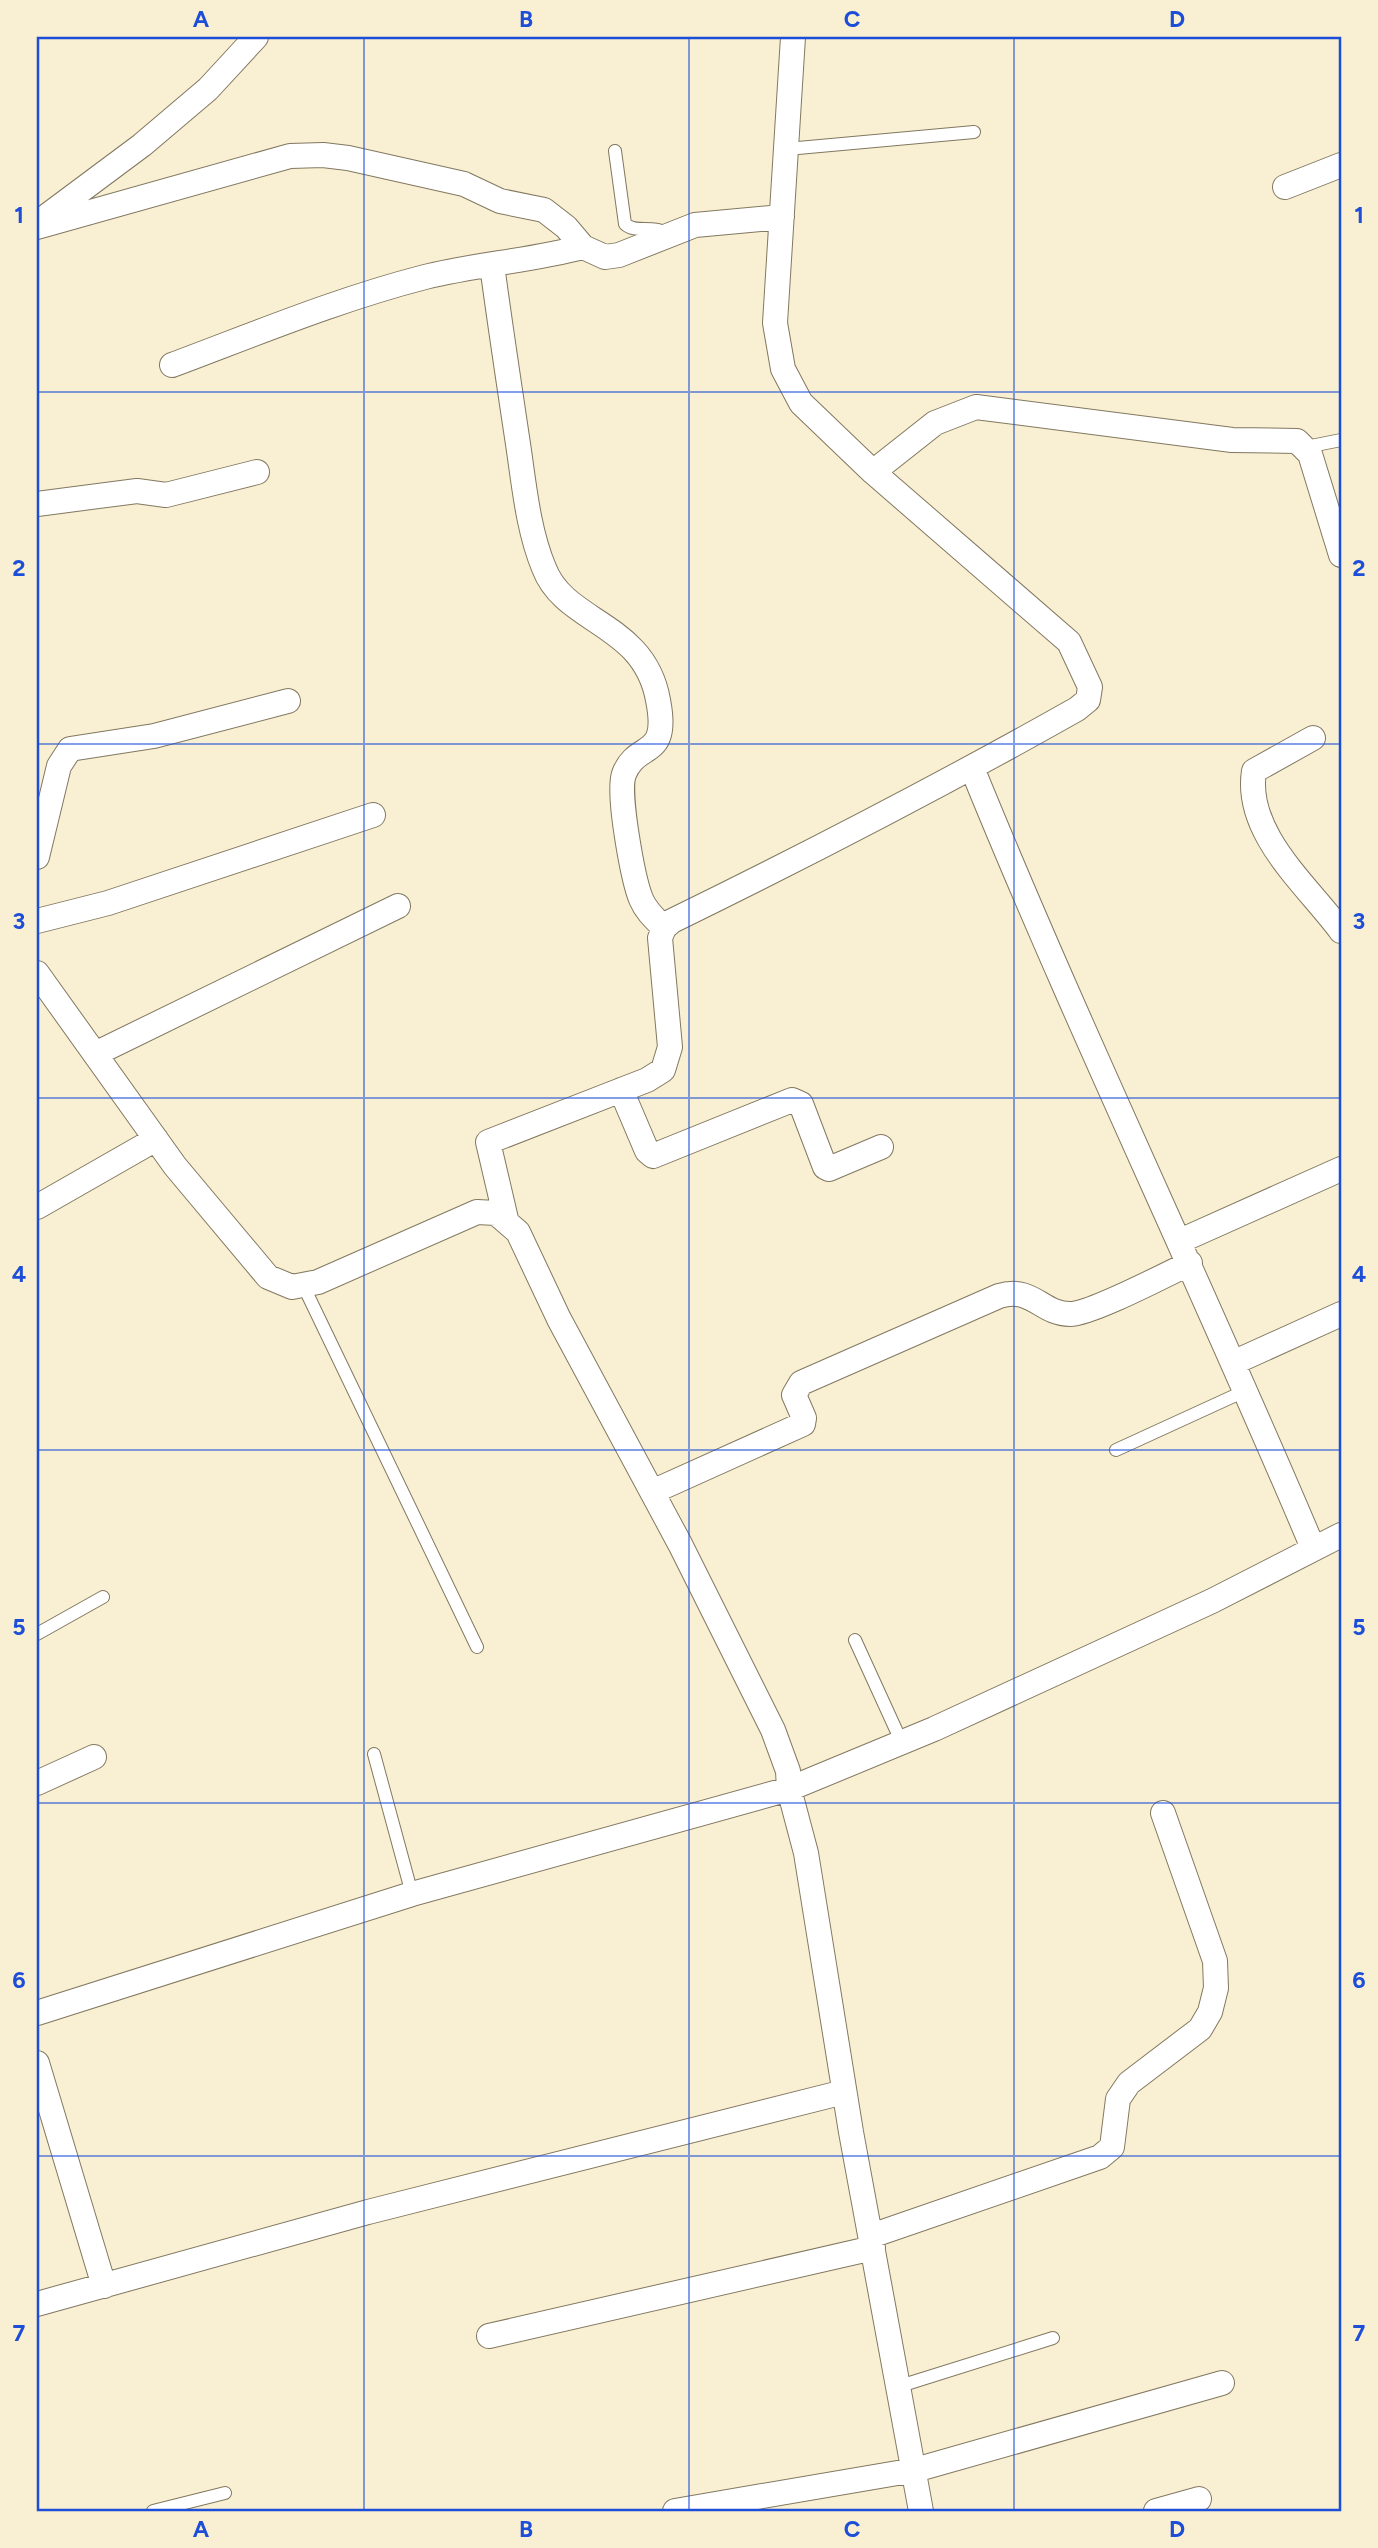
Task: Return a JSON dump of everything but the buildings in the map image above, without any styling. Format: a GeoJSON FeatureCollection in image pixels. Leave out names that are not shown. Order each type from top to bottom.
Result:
{"type":"FeatureCollection","features":[{"type":"Feature","properties":{"kind":"street"},"geometry":{"type":"LineString","coordinates":[[37,226],[142,145],[208,89],[256,37]]}},
{"type":"Feature","properties":{"kind":"street"},"geometry":{"type":"LineString","coordinates":[[506,1219],[488,1142],[621,1090],[663,1070],[670,1046],[660,939],[664,928],[672,921],[853,832],[972,768],[1077,709],[1088,700],[1090,687],[1069,642],[873,472],[801,403],[783,369],[775,323],[793,37]]}},
{"type":"Feature","properties":{"kind":"street"},"geometry":{"type":"LineString","coordinates":[[37,226],[290,156],[323,155],[437,177],[464,184],[508,203],[544,210],[583,247],[605,257],[619,256],[695,225],[782,217]]}},
{"type":"Feature","properties":{"kind":"street"},"geometry":{"type":"LineString","coordinates":[[1284,187],[1341,165]]}},
{"type":"Feature","properties":{"kind":"street"},"geometry":{"type":"LineString","coordinates":[[172,365],[317,311],[414,281],[492,265],[536,260],[583,247]]}},
{"type":"Feature","properties":{"kind":"street"},"geometry":{"type":"LineString","coordinates":[[492,265],[526,497],[543,568],[560,592],[635,648],[651,673],[658,697],[662,725],[660,736],[650,750],[628,766],[622,777],[622,793],[634,876],[642,901],[664,928]]}},
{"type":"Feature","properties":{"kind":"street"},"geometry":{"type":"LineString","coordinates":[[873,472],[935,422],[976,407],[1232,440],[1297,441],[1306,447],[1341,555]]}},
{"type":"Feature","properties":{"kind":"street"},"geometry":{"type":"LineString","coordinates":[[37,504],[137,491],[166,495],[257,472]]}},
{"type":"Feature","properties":{"kind":"street"},"geometry":{"type":"LineString","coordinates":[[37,858],[59,766],[70,749],[154,736],[288,701]]}},
{"type":"Feature","properties":{"kind":"street"},"geometry":{"type":"LineString","coordinates":[[1313,737],[1254,771],[1252,783],[1258,814],[1278,852],[1341,931]]}},
{"type":"Feature","properties":{"kind":"street"},"geometry":{"type":"LineString","coordinates":[[972,768],[1025,898],[1235,1362],[1314,1548]]}},
{"type":"Feature","properties":{"kind":"street"},"geometry":{"type":"LineString","coordinates":[[37,921],[107,903],[373,816]]}},
{"type":"Feature","properties":{"kind":"street"},"geometry":{"type":"LineString","coordinates":[[95,1054],[398,906]]}},
{"type":"Feature","properties":{"kind":"street"},"geometry":{"type":"LineString","coordinates":[[37,973],[156,1139],[268,1277],[292,1287],[318,1282],[477,1212],[496,1213],[518,1232],[559,1319],[652,1492],[773,1730],[788,1771],[789,1789],[806,1853],[844,2092],[921,2511]]}},
{"type":"Feature","properties":{"kind":"street"},"geometry":{"type":"LineString","coordinates":[[621,1090],[647,1151],[653,1156],[792,1100],[801,1104],[825,1167],[829,1169],[881,1147]]}},
{"type":"Feature","properties":{"kind":"street"},"geometry":{"type":"LineString","coordinates":[[37,1207],[156,1139]]}},
{"type":"Feature","properties":{"kind":"street"},"geometry":{"type":"LineString","coordinates":[[652,1492],[803,1424],[804,1418],[794,1395],[801,1383],[1013,1292],[1025,1294],[1060,1313],[1081,1313],[1185,1252],[1341,1169]]}},
{"type":"Feature","properties":{"kind":"street"},"geometry":{"type":"LineString","coordinates":[[1235,1362],[1341,1314]]}},
{"type":"Feature","properties":{"kind":"street"},"geometry":{"type":"LineString","coordinates":[[37,2013],[412,1894],[789,1789],[902,1743],[1212,1601],[1341,1535]]}},
{"type":"Feature","properties":{"kind":"street"},"geometry":{"type":"LineString","coordinates":[[37,1783],[94,1757]]}},
{"type":"Feature","properties":{"kind":"street"},"geometry":{"type":"LineString","coordinates":[[489,2336],[872,2242],[1100,2157],[1112,2147],[1118,2099],[1129,2083],[1200,2029],[1210,2012],[1216,1988],[1215,1961],[1163,1813]]}},
{"type":"Feature","properties":{"kind":"street"},"geometry":{"type":"LineString","coordinates":[[37,2063],[104,2286]]}},
{"type":"Feature","properties":{"kind":"street"},"geometry":{"type":"LineString","coordinates":[[37,2304],[368,2212],[844,2092]]}},
{"type":"Feature","properties":{"kind":"street"},"geometry":{"type":"LineString","coordinates":[[675,2511],[915,2470],[1222,2384]]}},
{"type":"Feature","properties":{"kind":"street"},"geometry":{"type":"LineString","coordinates":[[1156,2511],[1199,2499]]}},
{"type":"Feature","properties":{"kind":"lane"},"geometry":{"type":"LineString","coordinates":[[787,149],[974,132]]}},
{"type":"Feature","properties":{"kind":"lane"},"geometry":{"type":"LineString","coordinates":[[615,151],[625,224],[633,229],[660,229],[667,235]]}},
{"type":"Feature","properties":{"kind":"lane"},"geometry":{"type":"LineString","coordinates":[[1306,447],[1341,440]]}},
{"type":"Feature","properties":{"kind":"lane"},"geometry":{"type":"LineString","coordinates":[[303,1285],[477,1647]]}},
{"type":"Feature","properties":{"kind":"lane"},"geometry":{"type":"LineString","coordinates":[[1116,1450],[1247,1390]]}},
{"type":"Feature","properties":{"kind":"lane"},"geometry":{"type":"LineString","coordinates":[[37,1634],[103,1597]]}},
{"type":"Feature","properties":{"kind":"lane"},"geometry":{"type":"LineString","coordinates":[[855,1640],[902,1743]]}},
{"type":"Feature","properties":{"kind":"lane"},"geometry":{"type":"LineString","coordinates":[[374,1754],[412,1894]]}},
{"type":"Feature","properties":{"kind":"lane"},"geometry":{"type":"LineString","coordinates":[[900,2386],[1053,2338]]}},
{"type":"Feature","properties":{"kind":"lane"},"geometry":{"type":"LineString","coordinates":[[153,2511],[225,2493]]}}]}
